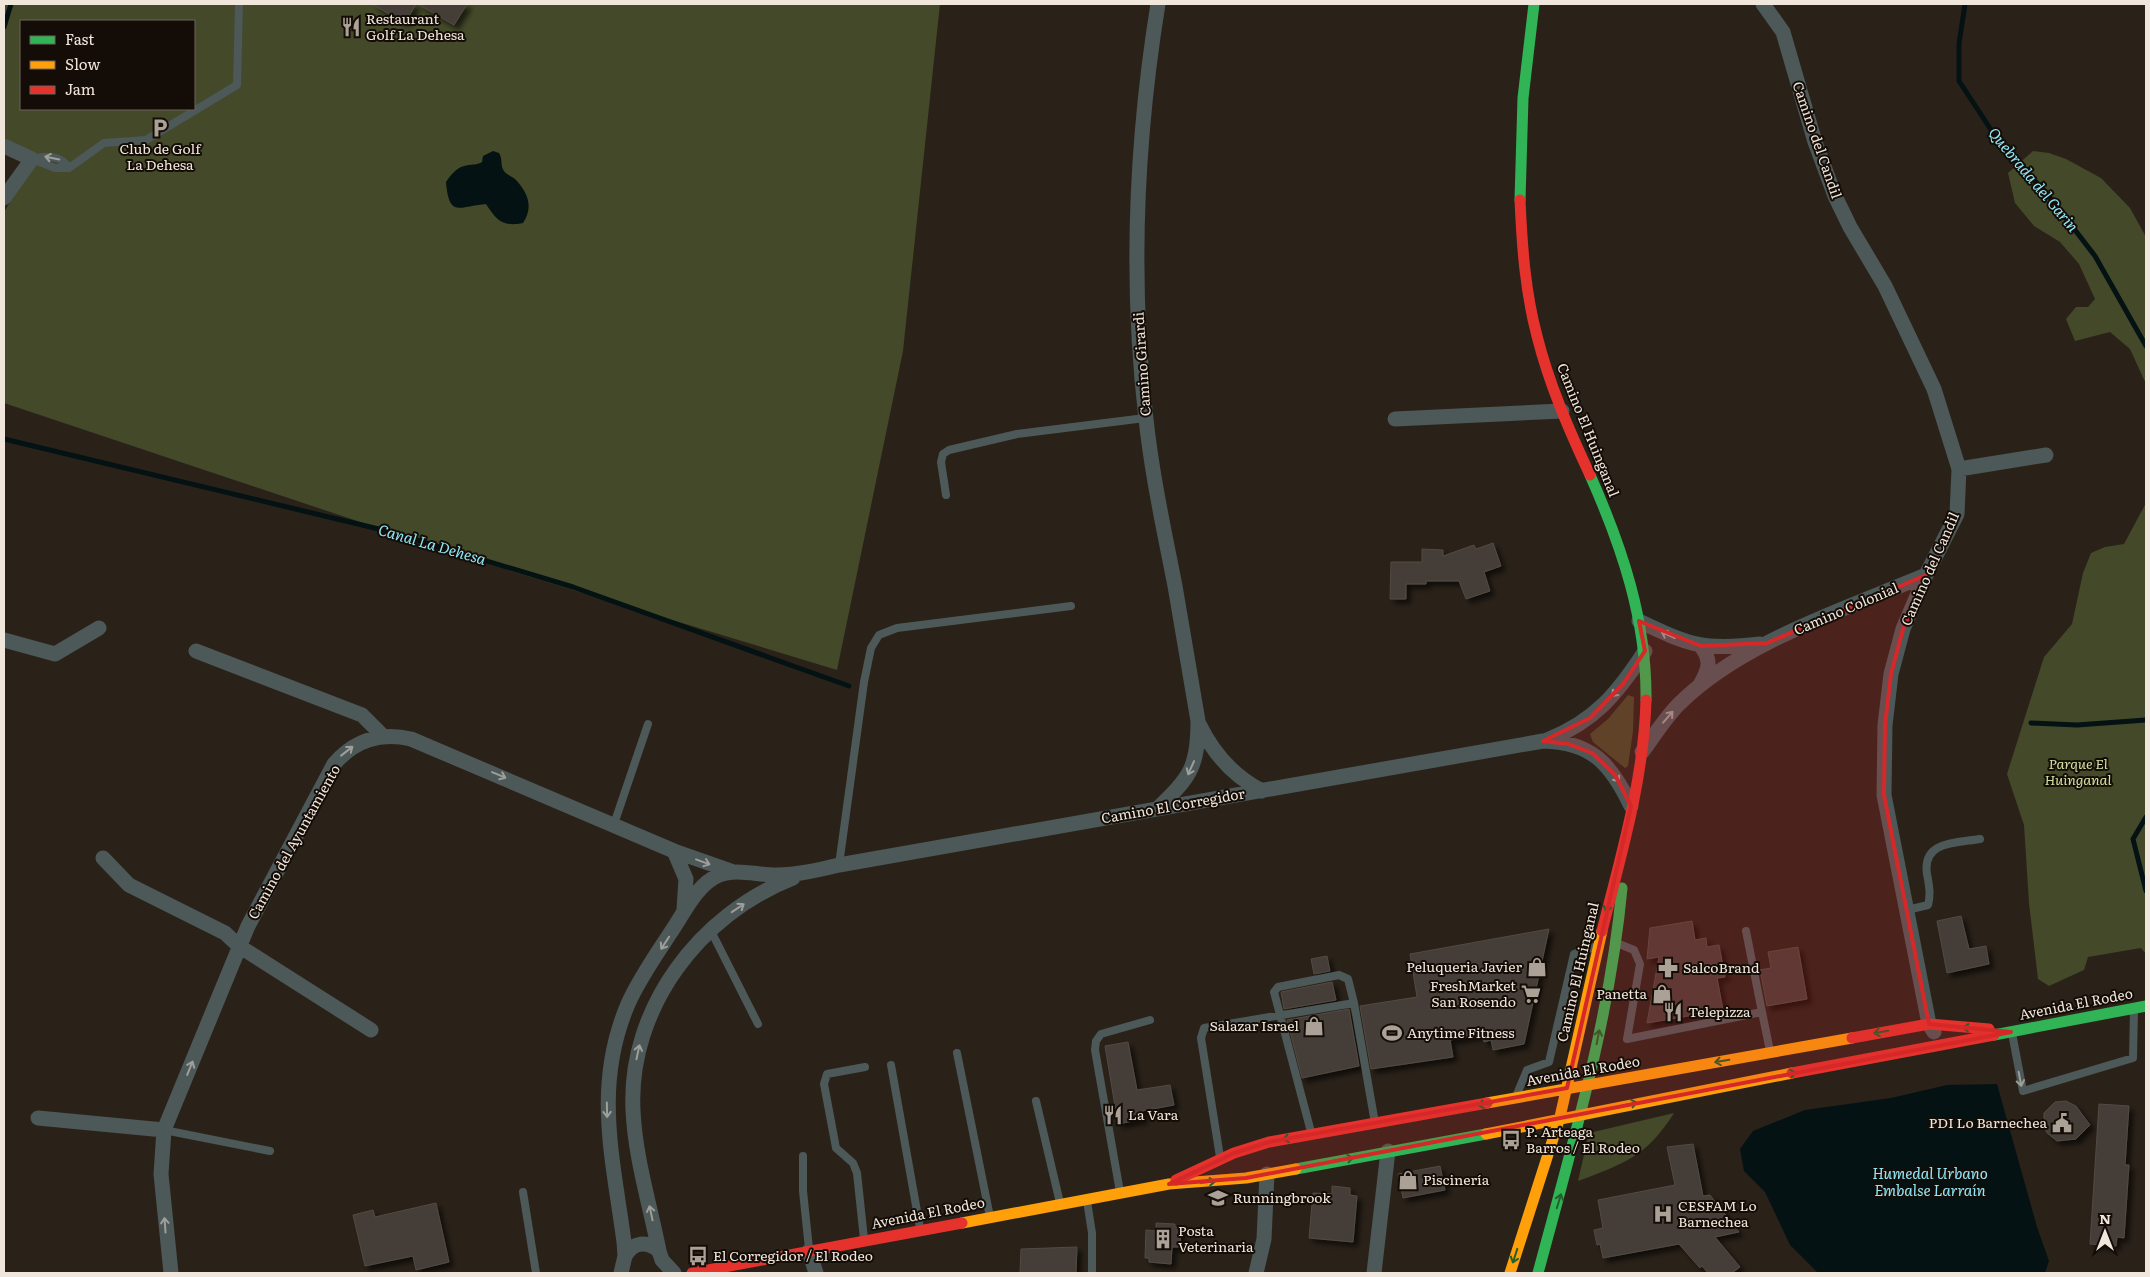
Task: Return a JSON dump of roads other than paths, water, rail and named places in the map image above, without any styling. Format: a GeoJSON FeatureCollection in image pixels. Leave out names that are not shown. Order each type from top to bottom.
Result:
{"type":"FeatureCollection","features":[{"type":"Feature","properties":{"kind":"street","name":"Camino Girardi"},"geometry":{"type":"LineString","coordinates":[[1157,809],[1175,792],[1194,765],[1198,741],[1198,720],[1162,525],[1145,418],[1138,297],[1139,155],[1148,65],[1158,4]]}},
{"type":"Feature","properties":{"kind":"street","name":"Camino El Huinganal"},"geometry":{"type":"LineString","coordinates":[[1510,1273],[1560,1119],[1567,1088],[1570,1021],[1597,946],[1621,864],[1640,756],[1644,705],[1645,651],[1622,552],[1562,411],[1542,355],[1534,322],[1521,219],[1519,160],[1521,119],[1534,4]]}},
{"type":"Feature","properties":{"kind":"street","name":"Camino del Candil"},"geometry":{"type":"LineString","coordinates":[[1763,4],[1783,32],[1815,142],[1835,196],[1850,227],[1885,286],[1934,389],[1959,469],[1957,514],[1926,575],[1903,629],[1891,674],[1885,725],[1884,795],[1929,1024],[1943,1046]]}},
{"type":"Feature","properties":{"kind":"street"},"geometry":{"type":"LineString","coordinates":[[4,146],[32,160],[4,198]]}},
{"type":"Feature","properties":{"kind":"street"},"geometry":{"type":"LineString","coordinates":[[1395,419],[1562,411]]}},
{"type":"Feature","properties":{"kind":"street"},"geometry":{"type":"LineString","coordinates":[[1959,469],[2046,455]]}},
{"type":"Feature","properties":{"kind":"street","name":"Camino Colonial"},"geometry":{"type":"LineString","coordinates":[[1640,756],[1679,704],[1700,686],[1767,643],[1926,575]]}},
{"type":"Feature","properties":{"kind":"street","name":"Camino Colonial"},"geometry":{"type":"LineString","coordinates":[[1639,621],[1673,637],[1701,646],[1730,648],[1767,643]]}},
{"type":"Feature","properties":{"kind":"street"},"geometry":{"type":"LineString","coordinates":[[4,640],[55,654],[98,628]]}},
{"type":"Feature","properties":{"kind":"street"},"geometry":{"type":"LineString","coordinates":[[1700,686],[1709,665],[1707,654],[1701,646]]}},
{"type":"Feature","properties":{"kind":"street"},"geometry":{"type":"LineString","coordinates":[[196,651],[362,715],[382,736]]}},
{"type":"Feature","properties":{"kind":"street","name":"Camino El Corregidor"},"geometry":{"type":"LineString","coordinates":[[674,1273],[662,1260],[659,1251],[637,1142],[633,1110],[636,1060],[641,1039],[659,997],[682,962],[710,930],[759,894],[804,874],[839,865],[1543,741],[1564,733],[1590,718],[1623,684],[1645,651]]}},
{"type":"Feature","properties":{"kind":"street"},"geometry":{"type":"LineString","coordinates":[[1590,718],[1584,728],[1582,738],[1592,753]]}},
{"type":"Feature","properties":{"kind":"street","name":"Camino Girardi"},"geometry":{"type":"LineString","coordinates":[[1198,720],[1211,746],[1229,768],[1262,791]]}},
{"type":"Feature","properties":{"kind":"street","name":"Camino del Ayuntamiento"},"geometry":{"type":"LineString","coordinates":[[171,1273],[161,1174],[164,1130],[248,926],[334,764],[344,752],[371,738],[382,736],[398,736],[421,742],[674,851],[732,871]]}},
{"type":"Feature","properties":{"kind":"street","name":"Camino El Corregidor"},"geometry":{"type":"LineString","coordinates":[[1543,741],[1568,744],[1592,753],[1603,761],[1615,775],[1631,806]]}},
{"type":"Feature","properties":{"kind":"street"},"geometry":{"type":"LineString","coordinates":[[674,851],[686,879],[687,898],[683,915]]}},
{"type":"Feature","properties":{"kind":"street"},"geometry":{"type":"LineString","coordinates":[[103,858],[129,885],[225,933],[239,946],[371,1030]]}},
{"type":"Feature","properties":{"kind":"street","name":"Camino El Huinganal"},"geometry":{"type":"LineString","coordinates":[[1538,1273],[1589,1084],[1617,944],[1621,911],[1621,864]]}},
{"type":"Feature","properties":{"kind":"street"},"geometry":{"type":"LineString","coordinates":[[625,1256],[608,1132],[607,1096],[615,1042],[629,1001],[683,915],[707,883],[718,876],[732,871]]}},
{"type":"Feature","properties":{"kind":"street","name":"Camino El Corregidor"},"geometry":{"type":"LineString","coordinates":[[732,871],[776,875],[804,874]]}},
{"type":"Feature","properties":{"kind":"street","name":"Avenida El Rodeo"},"geometry":{"type":"LineString","coordinates":[[692,1273],[1120,1192],[1169,1184],[1227,1181],[1268,1174],[2146,1006]]}},
{"type":"Feature","properties":{"kind":"street","name":"Avenida El Rodeo"},"geometry":{"type":"LineString","coordinates":[[1169,1184],[1220,1159],[1262,1144],[1589,1084],[1929,1024],[2011,1032]]}},
{"type":"Feature","properties":{"kind":"street"},"geometry":{"type":"LineString","coordinates":[[38,1118],[164,1130]]}},
{"type":"Feature","properties":{"kind":"street"},"geometry":{"type":"LineString","coordinates":[[1374,1273],[1388,1151]]}},
{"type":"Feature","properties":{"kind":"street"},"geometry":{"type":"LineString","coordinates":[[1256,1273],[1263,1249],[1268,1174]]}},
{"type":"Feature","properties":{"kind":"street"},"geometry":{"type":"LineString","coordinates":[[621,1273],[628,1250],[641,1244],[648,1244],[659,1251]]}},
{"type":"Feature","properties":{"kind":"street"},"geometry":{"type":"LineString","coordinates":[[809,1251],[816,1273]]}},
{"type":"Feature","properties":{"kind":"lane"},"geometry":{"type":"LineString","coordinates":[[32,160],[55,168],[68,168],[104,143],[146,140],[237,85],[239,4]]}},
{"type":"Feature","properties":{"kind":"lane"},"geometry":{"type":"LineString","coordinates":[[946,495],[940,462],[943,454],[949,450],[1017,434],[1145,418]]}},
{"type":"Feature","properties":{"kind":"lane"},"geometry":{"type":"LineString","coordinates":[[839,865],[864,682],[871,648],[879,635],[897,628],[1071,606]]}},
{"type":"Feature","properties":{"kind":"lane"},"geometry":{"type":"LineString","coordinates":[[614,824],[648,724]]}},
{"type":"Feature","properties":{"kind":"lane"},"geometry":{"type":"LineString","coordinates":[[1906,910],[1928,905],[1930,896],[1925,861],[1930,852],[1941,846],[1980,839]]}},
{"type":"Feature","properties":{"kind":"lane"},"geometry":{"type":"LineString","coordinates":[[710,930],[758,1024]]}},
{"type":"Feature","properties":{"kind":"lane"},"geometry":{"type":"LineString","coordinates":[[1746,931],[1770,1052]]}},
{"type":"Feature","properties":{"kind":"lane"},"geometry":{"type":"LineString","coordinates":[[1617,944],[1634,950],[1640,964],[1627,1039],[1762,1012]]}},
{"type":"Feature","properties":{"kind":"lane"},"geometry":{"type":"LineString","coordinates":[[1516,1098],[1527,1070],[1549,1062],[1570,1021],[1574,954],[1597,946]]}},
{"type":"Feature","properties":{"kind":"lane"},"geometry":{"type":"LineString","coordinates":[[1311,1135],[1274,992],[1278,987],[1339,975],[1348,979],[1354,1003],[1376,1124]]}},
{"type":"Feature","properties":{"kind":"lane"},"geometry":{"type":"LineString","coordinates":[[1220,1159],[1201,1032],[1204,1028],[1354,1003]]}},
{"type":"Feature","properties":{"kind":"lane"},"geometry":{"type":"LineString","coordinates":[[2011,1032],[2023,1091],[2132,1058],[2134,1008]]}},
{"type":"Feature","properties":{"kind":"lane"},"geometry":{"type":"LineString","coordinates":[[1120,1192],[1096,1041],[1101,1034],[1150,1020]]}},
{"type":"Feature","properties":{"kind":"lane"},"geometry":{"type":"LineString","coordinates":[[957,1053],[990,1217]]}},
{"type":"Feature","properties":{"kind":"lane"},"geometry":{"type":"LineString","coordinates":[[891,1065],[920,1230]]}},
{"type":"Feature","properties":{"kind":"lane"},"geometry":{"type":"LineString","coordinates":[[865,1067],[827,1074],[824,1084],[836,1148],[853,1163],[857,1173],[865,1241]]}},
{"type":"Feature","properties":{"kind":"lane"},"geometry":{"type":"LineString","coordinates":[[1036,1101],[1060,1203]]}},
{"type":"Feature","properties":{"kind":"lane"},"geometry":{"type":"LineString","coordinates":[[164,1130],[270,1151]]}},
{"type":"Feature","properties":{"kind":"lane"},"geometry":{"type":"LineString","coordinates":[[803,1156],[803,1191],[809,1251]]}},
{"type":"Feature","properties":{"kind":"lane"},"geometry":{"type":"LineString","coordinates":[[523,1192],[536,1273]]}},
{"type":"Feature","properties":{"kind":"lane"},"geometry":{"type":"LineString","coordinates":[[1086,1198],[1092,1233],[1092,1273]]}},
{"type":"Feature","properties":{"kind":"water"},"geometry":{"type":"Polygon","coordinates":[[[493,151],[499,153],[504,171],[516,180],[527,196],[529,206],[523,223],[510,224],[497,219],[486,204],[457,208],[450,201],[446,182],[456,170],[482,162],[483,156],[493,151]]]}},
{"type":"Feature","properties":{"kind":"water","name":"Humedal Urbano Embalse Larraín"},"geometry":{"type":"Polygon","coordinates":[[[1997,1084],[2037,1227],[2049,1261],[2045,1273],[1818,1273],[1790,1245],[1765,1192],[1744,1171],[1740,1149],[1753,1131],[1805,1110],[1891,1098],[1947,1085],[1997,1084]]]}},
{"type":"Feature","properties":{"kind":"waterway"},"geometry":{"type":"LineString","coordinates":[[4,27],[11,4]]}},
{"type":"Feature","properties":{"kind":"waterway","name":"Quebrada del Garin"},"geometry":{"type":"LineString","coordinates":[[1965,4],[1959,44],[1959,81],[1999,142],[2048,195],[2095,256],[2146,346]]}},
{"type":"Feature","properties":{"kind":"waterway","name":"Canal La Dehesa"},"geometry":{"type":"LineString","coordinates":[[4,439],[387,531],[573,587],[849,686]]}},
{"type":"Feature","properties":{"kind":"waterway","name":"Canal La Dehesa"},"geometry":{"type":"LineString","coordinates":[[2031,723],[2077,725],[2146,720]]}},
{"type":"Feature","properties":{"kind":"waterway","name":"Quebrada del Garin"},"geometry":{"type":"LineString","coordinates":[[2146,817],[2133,839],[2146,891]]}},
{"type":"Feature","properties":{"kind":"place","name":"Restaurant Golf La Dehesa"},"geometry":{"type":"Point","coordinates":[351,27]}},
{"type":"Feature","properties":{"kind":"place","name":"Club de Golf La Dehesa"},"geometry":{"type":"Point","coordinates":[160,128]}},
{"type":"Feature","properties":{"kind":"place","name":"Peluqueria Javier"},"geometry":{"type":"Point","coordinates":[1537,967]}},
{"type":"Feature","properties":{"kind":"place","name":"SalcoBrand"},"geometry":{"type":"Point","coordinates":[1668,968]}},
{"type":"Feature","properties":{"kind":"place","name":"FreshMarket San Rosendo"},"geometry":{"type":"Point","coordinates":[1531,994]}},
{"type":"Feature","properties":{"kind":"place","name":"Panetta"},"geometry":{"type":"Point","coordinates":[1662,994]}},
{"type":"Feature","properties":{"kind":"place","name":"Telepizza"},"geometry":{"type":"Point","coordinates":[1673,1012]}},
{"type":"Feature","properties":{"kind":"place","name":"Salazar Israel"},"geometry":{"type":"Point","coordinates":[1314,1026]}},
{"type":"Feature","properties":{"kind":"place","name":"Anytime Fitness"},"geometry":{"type":"Point","coordinates":[1392,1033]}},
{"type":"Feature","properties":{"kind":"place","name":"La Vara"},"geometry":{"type":"Point","coordinates":[1113,1115]}},
{"type":"Feature","properties":{"kind":"place","name":"PDI Lo Barnechea"},"geometry":{"type":"Point","coordinates":[2062,1123]}},
{"type":"Feature","properties":{"kind":"place","name":"P. Arteaga Barros / El Rodeo"},"geometry":{"type":"Point","coordinates":[1511,1140]}},
{"type":"Feature","properties":{"kind":"place","name":"Piscinería"},"geometry":{"type":"Point","coordinates":[1408,1180]}},
{"type":"Feature","properties":{"kind":"place","name":"Runningbrook"},"geometry":{"type":"Point","coordinates":[1218,1198]}},
{"type":"Feature","properties":{"kind":"place","name":"CESFAM Lo Barnechea"},"geometry":{"type":"Point","coordinates":[1663,1214]}},
{"type":"Feature","properties":{"kind":"place","name":"Posta Veterinaria"},"geometry":{"type":"Point","coordinates":[1163,1239]}},
{"type":"Feature","properties":{"kind":"place","name":"El Corregidor / El Rodeo"},"geometry":{"type":"Point","coordinates":[698,1256]}},
{"type":"Feature","properties":{"kind":"park label","name":"Parque El Huinganal"},"geometry":{"type":"Point","coordinates":[2078,772]}}]}
